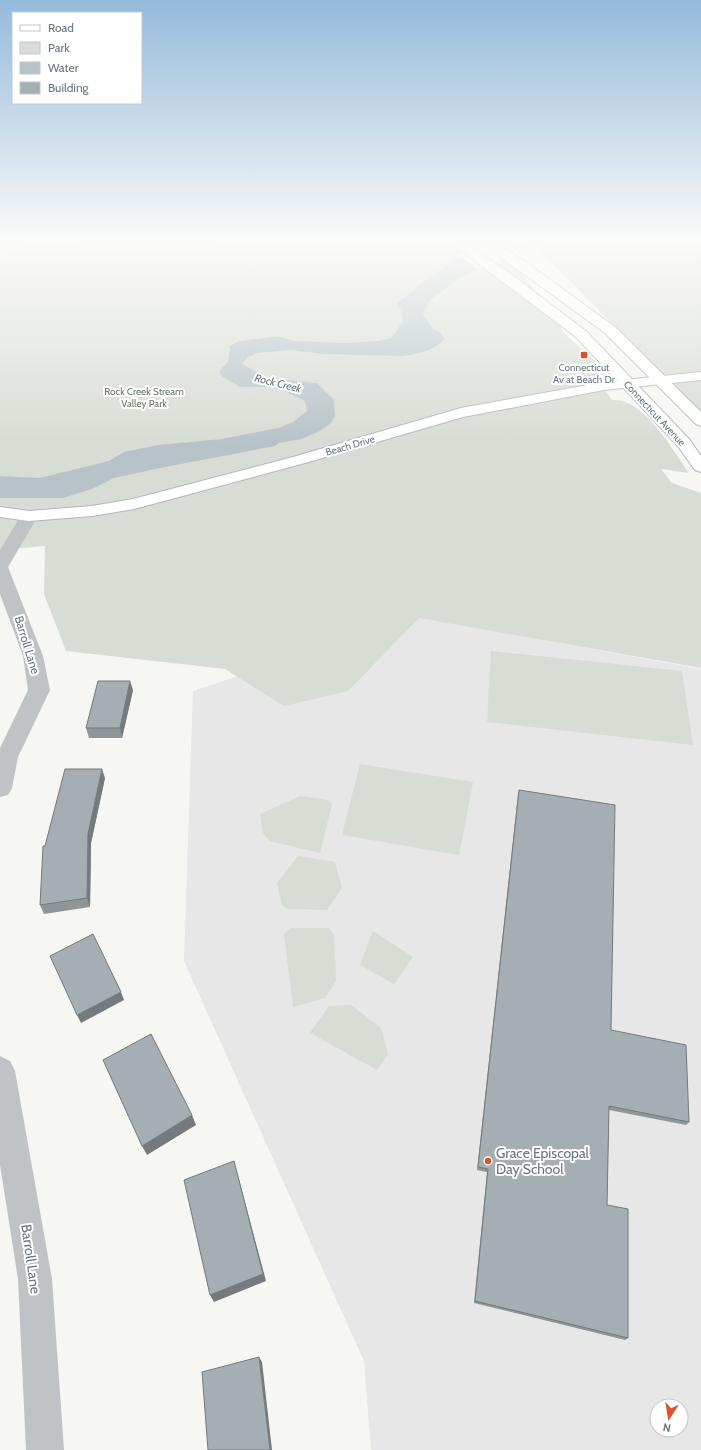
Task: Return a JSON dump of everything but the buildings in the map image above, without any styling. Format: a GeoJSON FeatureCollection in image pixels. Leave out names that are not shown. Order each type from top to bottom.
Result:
{"type":"FeatureCollection","features":[{"type":"Feature","properties":{"kind":"main road","name":"Connecticut Avenue"},"geometry":{"type":"LineString","coordinates":[[549,310],[581,334],[683,442],[701,467]]}},
{"type":"Feature","properties":{"kind":"main road"},"geometry":{"type":"LineString","coordinates":[[582,310],[610,330],[701,421]]}},
{"type":"Feature","properties":{"kind":"main road","name":"Beach Drive"},"geometry":{"type":"LineString","coordinates":[[0,512],[29,516],[92,511],[134,504],[305,458],[461,413],[628,383],[701,376]]}},
{"type":"Feature","properties":{"kind":"street"},"geometry":{"type":"LineString","coordinates":[[0,568],[29,516]]}},
{"type":"Feature","properties":{"kind":"street","name":"Barroll Lane"},"geometry":{"type":"LineString","coordinates":[[0,568],[33,656],[39,690],[7,758],[0,788]]}},
{"type":"Feature","properties":{"kind":"street","name":"Barroll Lane"},"geometry":{"type":"LineString","coordinates":[[0,1071],[36,1279],[45,1450]]}},
{"type":"Feature","properties":{"kind":"shaded area","name":"Grace Episcopal Day School"},"geometry":{"type":"Polygon","coordinates":[[[419,617],[701,669],[701,1450],[371,1450],[364,1361],[184,961],[193,691],[419,617]]]}},
{"type":"Feature","properties":{"kind":"green space","name":"Rock Creek Stream Valley Park"},"geometry":{"type":"Polygon","coordinates":[[[0,310],[548,310],[564,333],[597,363],[599,372],[595,376],[612,400],[624,401],[635,407],[646,416],[666,439],[689,473],[661,469],[672,483],[701,493],[701,668],[419,618],[348,691],[284,706],[225,669],[66,651],[44,594],[45,546],[0,550],[0,310]]]}},
{"type":"Feature","properties":{"kind":"green space"},"geometry":{"type":"Polygon","coordinates":[[[598,310],[701,310],[701,413],[598,310]]]}},
{"type":"Feature","properties":{"kind":"green space"},"geometry":{"type":"Polygon","coordinates":[[[491,651],[682,671],[693,745],[487,722],[491,651]]]}},
{"type":"Feature","properties":{"kind":"green space"},"geometry":{"type":"Polygon","coordinates":[[[360,764],[473,782],[459,855],[342,835],[360,764]]]}},
{"type":"Feature","properties":{"kind":"green space"},"geometry":{"type":"Polygon","coordinates":[[[300,796],[327,800],[332,804],[320,853],[270,841],[263,833],[260,814],[300,796]]]}},
{"type":"Feature","properties":{"kind":"green space"},"geometry":{"type":"Polygon","coordinates":[[[298,856],[335,862],[342,888],[327,910],[288,909],[282,905],[277,883],[298,856]]]}},
{"type":"Feature","properties":{"kind":"green space"},"geometry":{"type":"Polygon","coordinates":[[[291,928],[329,928],[334,935],[336,981],[325,998],[293,1007],[284,934],[291,928]]]}},
{"type":"Feature","properties":{"kind":"green space"},"geometry":{"type":"Polygon","coordinates":[[[373,931],[413,957],[394,984],[360,965],[373,931]]]}},
{"type":"Feature","properties":{"kind":"green space"},"geometry":{"type":"Polygon","coordinates":[[[351,1005],[381,1028],[388,1054],[377,1070],[310,1033],[329,1006],[351,1005]]]}},
{"type":"Feature","properties":{"kind":"water","name":"Rock Creek"},"geometry":{"type":"Polygon","coordinates":[[[400,310],[425,310],[423,314],[433,329],[440,332],[444,339],[431,349],[420,353],[403,356],[324,354],[292,350],[257,353],[247,358],[242,364],[261,374],[263,378],[317,383],[334,400],[335,416],[331,423],[318,432],[301,439],[279,443],[275,446],[114,478],[92,489],[63,498],[0,498],[0,476],[40,478],[109,461],[124,452],[158,445],[222,439],[278,428],[293,422],[307,411],[305,401],[284,391],[268,387],[240,387],[220,375],[220,370],[228,362],[230,346],[239,341],[272,337],[280,337],[295,341],[346,343],[378,341],[391,338],[403,322],[400,310]]]}},
{"type":"Feature","properties":{"kind":"place","name":"Connecticut Av at Beach Dr"},"geometry":{"type":"Point","coordinates":[584,355]}},
{"type":"Feature","properties":{"kind":"place","name":"Grace Episcopal Day School"},"geometry":{"type":"Point","coordinates":[488,1161]}}]}
